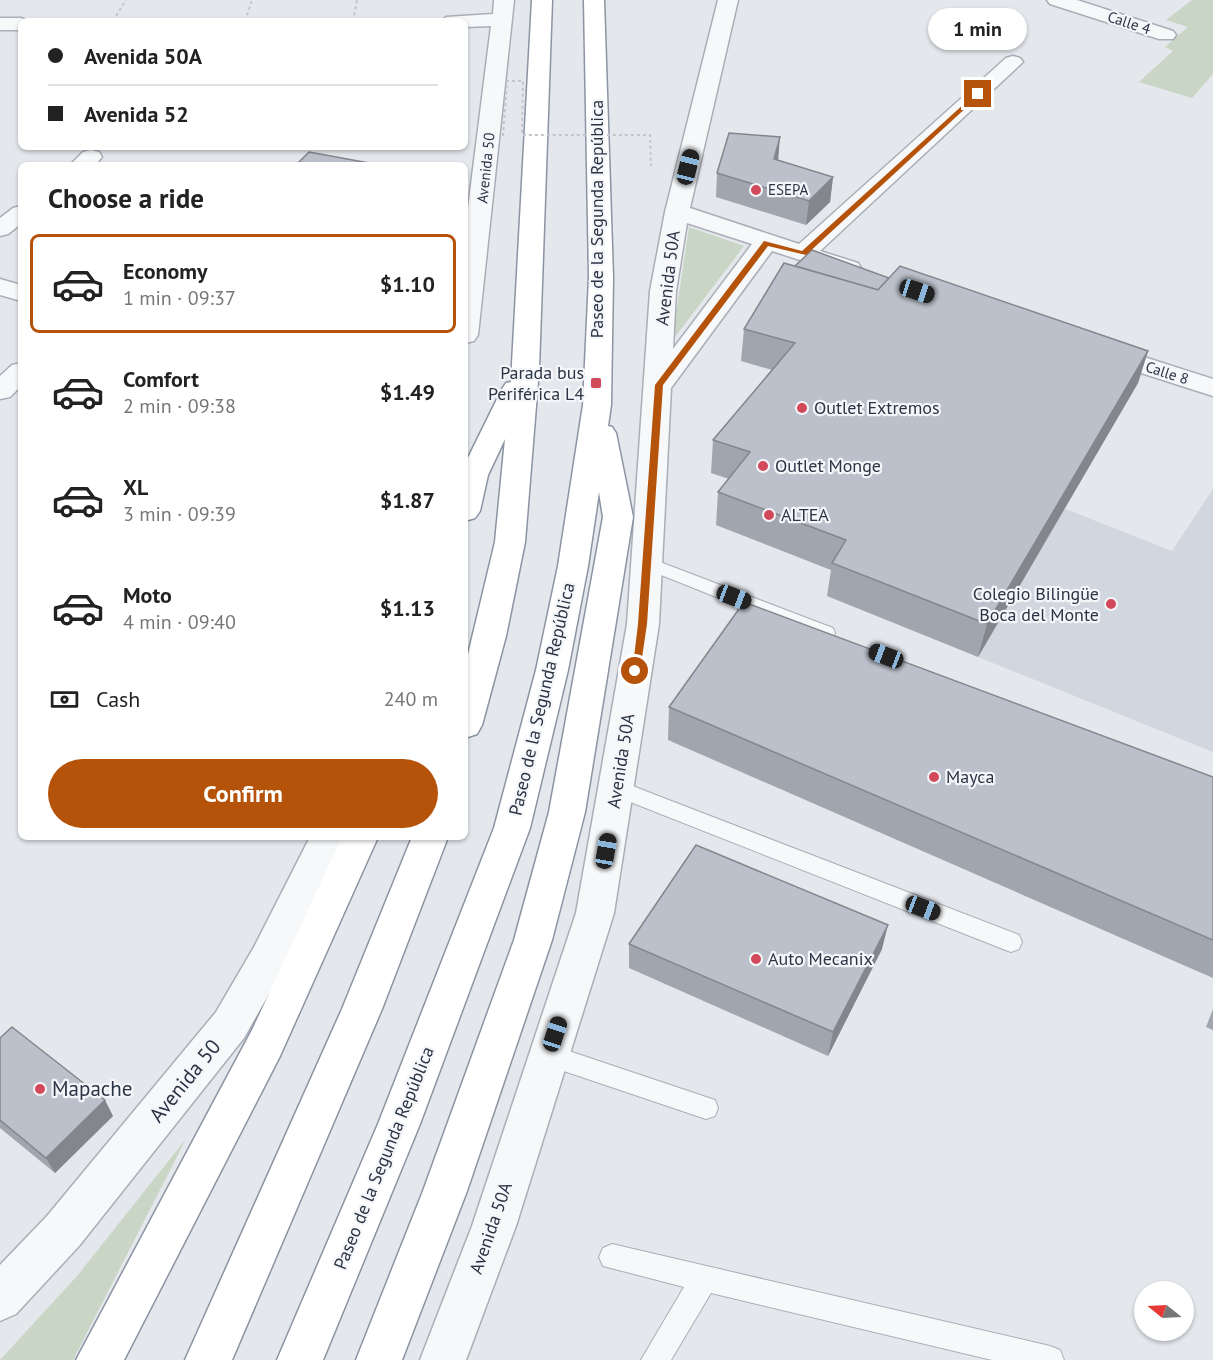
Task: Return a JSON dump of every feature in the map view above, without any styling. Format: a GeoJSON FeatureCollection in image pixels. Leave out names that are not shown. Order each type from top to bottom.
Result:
{"type":"FeatureCollection","features":[{"type":"Feature","properties":{"kind":"highway"},"geometry":{"type":"LineString","coordinates":[[468,714],[490,636],[510,542],[526,369],[542,0]]}},
{"type":"Feature","properties":{"kind":"highway","name":"Paseo de la Segunda República"},"geometry":{"type":"LineString","coordinates":[[300,1360],[399,1124],[512,828],[536,742],[573,566],[597,405],[601,277],[594,0]]}},
{"type":"Feature","properties":{"kind":"highway"},"geometry":{"type":"LineString","coordinates":[[468,499],[474,475],[526,369]]}},
{"type":"Feature","properties":{"kind":"highway"},"geometry":{"type":"LineString","coordinates":[[379,1360],[445,1191],[533,940],[567,812],[618,517],[597,405]]}},
{"type":"Feature","properties":{"kind":"highway"},"geometry":{"type":"LineString","coordinates":[[99,1360],[266,1043],[359,840]]}},
{"type":"Feature","properties":{"kind":"highway"},"geometry":{"type":"LineString","coordinates":[[208,1360],[362,1010],[429,840]]}},
{"type":"Feature","properties":{"kind":"street","name":"Avenida 50A"},"geometry":{"type":"LineString","coordinates":[[443,1360],[494,1226],[595,913],[643,624],[663,291],[676,212],[728,0]]}},
{"type":"Feature","properties":{"kind":"street","name":"Calle 4"},"geometry":{"type":"LineString","coordinates":[[1057,0],[1166,35]]}},
{"type":"Feature","properties":{"kind":"street"},"geometry":{"type":"LineString","coordinates":[[467,18],[503,10]]}},
{"type":"Feature","properties":{"kind":"street","name":"Avenida 50"},"geometry":{"type":"LineString","coordinates":[[468,290],[471,244],[503,10]]}},
{"type":"Feature","properties":{"kind":"street"},"geometry":{"type":"LineString","coordinates":[[0,24],[18,24]]}},
{"type":"Feature","properties":{"kind":"street"},"geometry":{"type":"LineString","coordinates":[[803,253],[1013,62]]}},
{"type":"Feature","properties":{"kind":"street"},"geometry":{"type":"LineString","coordinates":[[676,212],[872,276]]}},
{"type":"Feature","properties":{"kind":"street"},"geometry":{"type":"LineString","coordinates":[[0,229],[18,215]]}},
{"type":"Feature","properties":{"kind":"street"},"geometry":{"type":"LineString","coordinates":[[659,385],[766,243]]}},
{"type":"Feature","properties":{"kind":"street"},"geometry":{"type":"LineString","coordinates":[[0,288],[18,292]]}},
{"type":"Feature","properties":{"kind":"street","name":"Calle 8"},"geometry":{"type":"LineString","coordinates":[[1076,343],[1213,388]]}},
{"type":"Feature","properties":{"kind":"street"},"geometry":{"type":"LineString","coordinates":[[0,391],[18,374]]}},
{"type":"Feature","properties":{"kind":"street","name":"Avenida 50"},"geometry":{"type":"LineString","coordinates":[[0,1298],[63,1231],[230,1025],[268,959],[327,840]]}},
{"type":"Feature","properties":{"kind":"lane"},"geometry":{"type":"LineString","coordinates":[[646,563],[846,641]]}},
{"type":"Feature","properties":{"kind":"lane"},"geometry":{"type":"LineString","coordinates":[[617,788],[1011,942]]}},
{"type":"Feature","properties":{"kind":"lane"},"geometry":{"type":"LineString","coordinates":[[548,1055],[706,1108]]}},
{"type":"Feature","properties":{"kind":"lane"},"geometry":{"type":"LineString","coordinates":[[612,1257],[1050,1360]]}},
{"type":"Feature","properties":{"kind":"lane"},"geometry":{"type":"LineString","coordinates":[[655,1360],[705,1278]]}},
{"type":"Feature","properties":{"kind":"path"},"geometry":{"type":"LineString","coordinates":[[115,18],[126,0]]}},
{"type":"Feature","properties":{"kind":"path"},"geometry":{"type":"LineString","coordinates":[[246,18],[252,0]]}},
{"type":"Feature","properties":{"kind":"path"},"geometry":{"type":"LineString","coordinates":[[354,18],[357,0]]}},
{"type":"Feature","properties":{"kind":"path"},"geometry":{"type":"LineString","coordinates":[[503,136],[507,81],[523,81],[522,135],[650,135],[651,166]]}},
{"type":"Feature","properties":{"kind":"shaded area","name":"Colegio Bilingüe Boca del Monte"},"geometry":{"type":"Polygon","coordinates":[[[1213,489],[1213,752],[978,657],[1063,508],[1172,551],[1213,489]]]}},
{"type":"Feature","properties":{"kind":"green space"},"geometry":{"type":"Polygon","coordinates":[[[1192,0],[1213,0],[1213,74],[1192,98],[1139,82],[1173,51],[1165,47],[1188,27],[1166,20],[1192,0]]]}},
{"type":"Feature","properties":{"kind":"green space"},"geometry":{"type":"Polygon","coordinates":[[[689,227],[744,246],[672,341],[689,227]]]}},
{"type":"Feature","properties":{"kind":"green space"},"geometry":{"type":"Polygon","coordinates":[[[186,1139],[73,1360],[0,1360],[77,1276],[186,1139]]]}},
{"type":"Feature","properties":{"kind":"building"},"geometry":{"type":"Polygon","coordinates":[[[729,133],[780,137],[774,159],[833,177],[809,201],[717,173],[729,133]]]}},
{"type":"Feature","properties":{"kind":"building"},"geometry":{"type":"Polygon","coordinates":[[[309,152],[364,162],[299,162],[309,152]]]}},
{"type":"Feature","properties":{"kind":"building"},"geometry":{"type":"Polygon","coordinates":[[[812,250],[889,278],[878,290],[795,266],[812,250]]]}},
{"type":"Feature","properties":{"kind":"building"},"geometry":{"type":"Polygon","coordinates":[[[784,263],[878,290],[900,266],[1148,351],[987,624],[832,563],[846,540],[718,492],[750,452],[713,440],[795,343],[744,329],[784,263]]]}},
{"type":"Feature","properties":{"kind":"building","name":"Mayca"},"geometry":{"type":"Polygon","coordinates":[[[744,602],[1213,777],[1213,940],[669,707],[744,602]]]}},
{"type":"Feature","properties":{"kind":"building","name":"Auto Mecanix"},"geometry":{"type":"Polygon","coordinates":[[[696,845],[888,925],[833,1032],[629,944],[696,845]]]}},
{"type":"Feature","properties":{"kind":"building","name":"Mapache"},"geometry":{"type":"Polygon","coordinates":[[[12,1027],[105,1100],[46,1158],[0,1120],[0,1038],[12,1027]]]}},
{"type":"Feature","properties":{"kind":"place","name":"ESEPA"},"geometry":{"type":"Point","coordinates":[756,190]}},
{"type":"Feature","properties":{"kind":"place","name":"Parada bus Periférica L4"},"geometry":{"type":"Point","coordinates":[596,383]}},
{"type":"Feature","properties":{"kind":"place","name":"Outlet Extremos"},"geometry":{"type":"Point","coordinates":[802,408]}},
{"type":"Feature","properties":{"kind":"place","name":"Outlet Monge"},"geometry":{"type":"Point","coordinates":[763,466]}},
{"type":"Feature","properties":{"kind":"place","name":"ALTEA"},"geometry":{"type":"Point","coordinates":[769,515]}},
{"type":"Feature","properties":{"kind":"place","name":"Colegio Bilingüe Boca del Monte"},"geometry":{"type":"Point","coordinates":[1111,604]}},
{"type":"Feature","properties":{"kind":"place","name":"Mayca"},"geometry":{"type":"Point","coordinates":[934,777]}},
{"type":"Feature","properties":{"kind":"place","name":"Auto Mecanix"},"geometry":{"type":"Point","coordinates":[756,959]}},
{"type":"Feature","properties":{"kind":"place","name":"Mapache"},"geometry":{"type":"Point","coordinates":[40,1089]}},
{"type":"Feature","properties":{"kind":"route"},"geometry":{"type":"LineString","coordinates":[[635,671],[643,624],[659,385],[766,243],[803,253],[978,94]]}}]}
